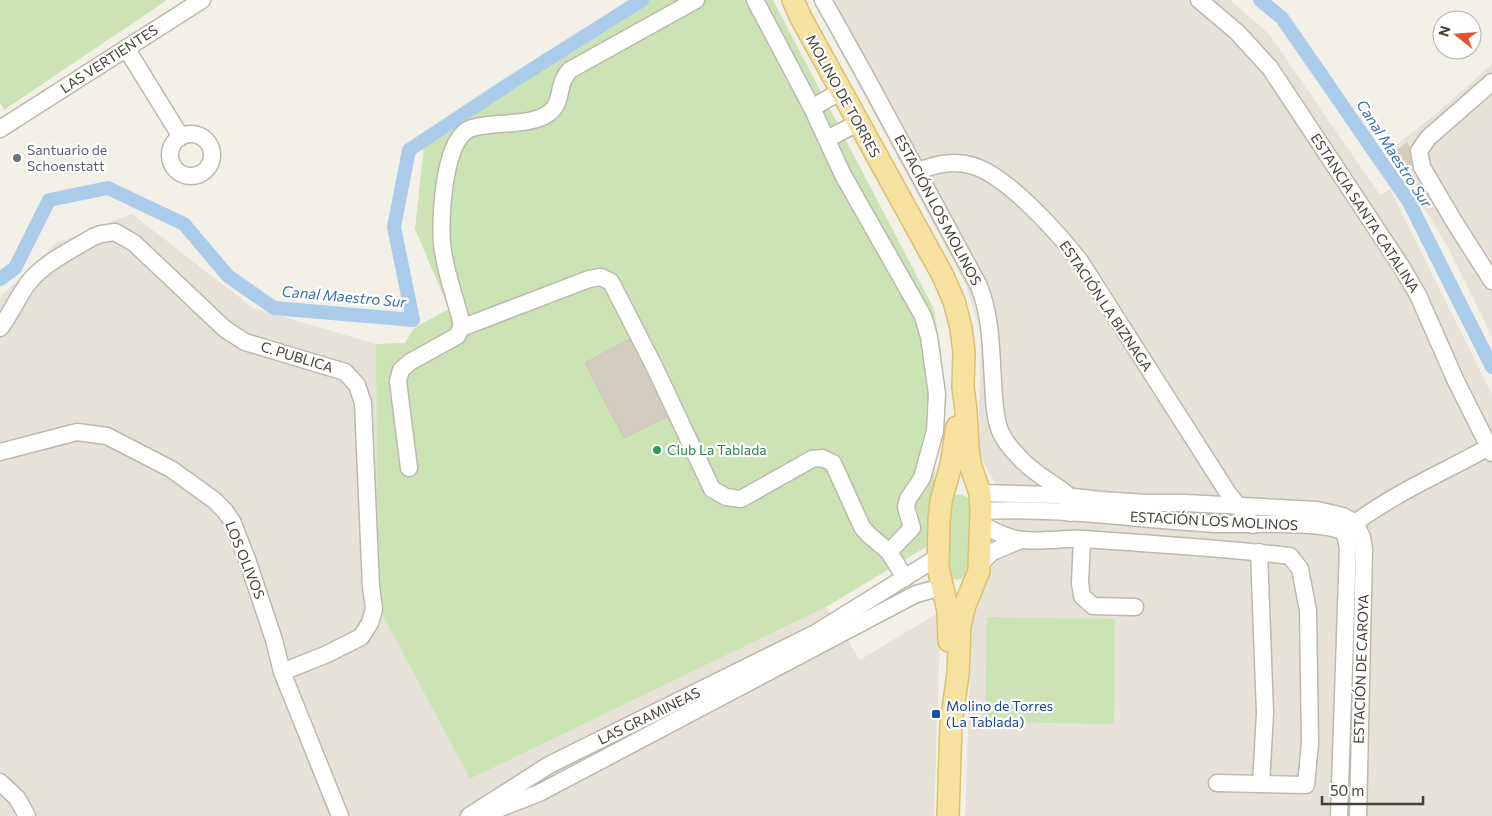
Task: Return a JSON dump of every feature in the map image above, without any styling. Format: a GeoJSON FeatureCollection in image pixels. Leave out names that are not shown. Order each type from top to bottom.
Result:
{"type":"FeatureCollection","features":[{"type":"Feature","properties":{"kind":"main road","name":"MOLINO DE TORRES"},"geometry":{"type":"LineString","coordinates":[[794,0],[801,18],[881,164],[897,189],[942,274],[958,314],[963,341],[963,387],[969,456],[980,509],[978,570],[962,618],[958,674],[951,724]]}},
{"type":"Feature","properties":{"kind":"main road","name":"MOLINO DE TORRES"},"geometry":{"type":"LineString","coordinates":[[794,0],[806,15],[821,42],[886,162],[897,189]]}},
{"type":"Feature","properties":{"kind":"main road","name":"MOLINO DE TORRES"},"geometry":{"type":"LineString","coordinates":[[948,816],[951,724],[948,675],[948,618],[938,557],[941,501],[955,446],[963,387]]}},
{"type":"Feature","properties":{"kind":"main road"},"geometry":{"type":"LineString","coordinates":[[941,501],[946,492],[956,487],[967,488],[980,509]]}},
{"type":"Feature","properties":{"kind":"main road"},"geometry":{"type":"LineString","coordinates":[[942,587],[958,588],[968,586],[978,570]]}},
{"type":"Feature","properties":{"kind":"street","name":"LAS VERTIENTES"},"geometry":{"type":"LineString","coordinates":[[0,129],[202,0]]}},
{"type":"Feature","properties":{"kind":"street"},"geometry":{"type":"LineString","coordinates":[[409,468],[398,381],[401,370],[410,362],[457,336],[461,328],[461,321],[442,245],[443,187],[450,157],[458,138],[470,128],[540,119],[551,112],[559,100],[563,77],[570,70],[696,0]]}},
{"type":"Feature","properties":{"kind":"street"},"geometry":{"type":"LineString","coordinates":[[755,0],[812,108],[843,175],[922,316],[929,337],[937,394],[935,431],[922,478],[908,499],[906,507],[912,528],[890,552]]}},
{"type":"Feature","properties":{"kind":"street","name":"ESTACIÓN LOS MOLINOS"},"geometry":{"type":"LineString","coordinates":[[823,0],[984,298],[990,330],[994,402],[1000,430],[1007,443],[1026,465],[1058,486],[1069,505]]}},
{"type":"Feature","properties":{"kind":"street","name":"ESTANCIA SANTA CATALINA"},"geometry":{"type":"LineString","coordinates":[[1199,0],[1238,32],[1270,68],[1402,266],[1418,295],[1455,379],[1491,450]]}},
{"type":"Feature","properties":{"kind":"street"},"geometry":{"type":"LineString","coordinates":[[126,48],[181,137]]}},
{"type":"Feature","properties":{"kind":"street"},"geometry":{"type":"LineString","coordinates":[[1492,82],[1428,138],[1419,151],[1422,167],[1492,281]]}},
{"type":"Feature","properties":{"kind":"street"},"geometry":{"type":"LineString","coordinates":[[812,108],[841,91]]}},
{"type":"Feature","properties":{"kind":"street"},"geometry":{"type":"LineString","coordinates":[[827,139],[858,123]]}},
{"type":"Feature","properties":{"kind":"street","name":"ESTACIÓN LA BIZNAGA"},"geometry":{"type":"LineString","coordinates":[[917,172],[942,163],[962,163],[980,168],[1008,186],[1055,230],[1080,261],[1230,501],[1253,524]]}},
{"type":"Feature","properties":{"kind":"street","name":"C. PUBLICA"},"geometry":{"type":"LineString","coordinates":[[0,328],[28,282],[40,271],[93,237],[115,232],[134,243],[225,330],[236,338],[337,369],[351,377],[361,393],[363,404],[371,587],[374,609],[370,623],[361,637],[325,655],[282,672]]}},
{"type":"Feature","properties":{"kind":"street"},"geometry":{"type":"LineString","coordinates":[[461,328],[589,279],[601,277],[611,282],[654,366],[712,489],[726,497],[741,499],[812,459],[822,458],[833,463],[862,527],[890,552],[905,578]]}},
{"type":"Feature","properties":{"kind":"street","name":"LOS OLIVOS"},"geometry":{"type":"LineString","coordinates":[[0,452],[77,432],[101,434],[150,456],[171,468],[214,500],[232,521],[274,640],[282,672],[340,816]]}},
{"type":"Feature","properties":{"kind":"street"},"geometry":{"type":"LineString","coordinates":[[1349,528],[1390,499],[1491,450]]}},
{"type":"Feature","properties":{"kind":"street"},"geometry":{"type":"LineString","coordinates":[[1218,524],[1230,501]]}},
{"type":"Feature","properties":{"kind":"street","name":"ESTACIÓN LOS MOLINOS"},"geometry":{"type":"LineString","coordinates":[[980,509],[1001,510],[1069,505],[1230,501],[1317,510],[1343,516],[1349,528],[1218,524],[1069,505]]}},
{"type":"Feature","properties":{"kind":"street"},"geometry":{"type":"LineString","coordinates":[[980,509],[1000,533],[1021,540],[1082,539],[1260,552],[1290,556],[1300,569],[1308,610],[1310,742],[1306,785],[1217,783]]}},
{"type":"Feature","properties":{"kind":"street","name":"ESTACIÓN DE CAROYA"},"geometry":{"type":"LineString","coordinates":[[1339,816],[1347,540],[1349,528],[1362,537],[1364,549],[1358,816]]}},
{"type":"Feature","properties":{"kind":"street"},"geometry":{"type":"LineString","coordinates":[[1082,539],[1080,577],[1082,596],[1093,606],[1135,607]]}},
{"type":"Feature","properties":{"kind":"street"},"geometry":{"type":"LineString","coordinates":[[978,570],[992,552],[1021,540]]}},
{"type":"Feature","properties":{"kind":"street"},"geometry":{"type":"LineString","coordinates":[[1260,552],[1265,713],[1261,784]]}},
{"type":"Feature","properties":{"kind":"street"},"geometry":{"type":"LineString","coordinates":[[859,615],[905,578],[938,557]]}},
{"type":"Feature","properties":{"kind":"street"},"geometry":{"type":"LineString","coordinates":[[836,628],[859,615],[916,594],[942,587]]}},
{"type":"Feature","properties":{"kind":"street","name":"LAS GRAMINEAS"},"geometry":{"type":"LineString","coordinates":[[469,816],[549,765],[814,634],[836,628]]}},
{"type":"Feature","properties":{"kind":"street","name":"LAS GRAMINEAS"},"geometry":{"type":"LineString","coordinates":[[479,816],[539,793],[836,628]]}},
{"type":"Feature","properties":{"kind":"street"},"geometry":{"type":"LineString","coordinates":[[0,782],[17,798],[27,816]]}},
{"type":"Feature","properties":{"kind":"shaded area"},"geometry":{"type":"Polygon","coordinates":[[[813,0],[1230,0],[1269,34],[1380,195],[1390,189],[1492,395],[1492,816],[965,816],[972,612],[988,581],[992,567],[1002,551],[1001,493],[978,453],[981,334],[966,285],[813,0]]]}},
{"type":"Feature","properties":{"kind":"shaded area"},"geometry":{"type":"Polygon","coordinates":[[[1492,64],[1492,337],[1448,247],[1389,151],[1437,113],[1492,64]]]}},
{"type":"Feature","properties":{"kind":"shaded area"},"geometry":{"type":"Polygon","coordinates":[[[132,214],[253,308],[376,344],[377,605],[470,779],[826,607],[860,660],[941,611],[934,816],[0,816],[0,297],[56,243],[132,214]]]}},
{"type":"Feature","properties":{"kind":"green space"},"geometry":{"type":"Polygon","coordinates":[[[0,0],[167,0],[4,110],[0,103],[0,0]]]}},
{"type":"Feature","properties":{"kind":"green space","name":"Club La Tablada"},"geometry":{"type":"Polygon","coordinates":[[[645,0],[773,0],[934,309],[941,355],[931,544],[826,607],[470,779],[377,605],[376,344],[405,343],[414,328],[449,309],[415,229],[424,146],[569,48],[645,0]]]}},
{"type":"Feature","properties":{"kind":"green space"},"geometry":{"type":"Polygon","coordinates":[[[955,495],[965,496],[972,504],[970,568],[964,577],[958,580],[948,576],[946,504],[955,495]]]}},
{"type":"Feature","properties":{"kind":"green space"},"geometry":{"type":"Polygon","coordinates":[[[987,617],[1115,619],[1114,724],[985,722],[987,617]]]}},
{"type":"Feature","properties":{"kind":"building"},"geometry":{"type":"Polygon","coordinates":[[[1407,143],[1416,161],[1404,168],[1395,152],[1407,143]]]}},
{"type":"Feature","properties":{"kind":"building"},"geometry":{"type":"Polygon","coordinates":[[[635,336],[673,414],[624,438],[585,363],[635,336]]]}},
{"type":"Feature","properties":{"kind":"waterway","name":"Canal Maestro Sur"},"geometry":{"type":"LineString","coordinates":[[0,279],[15,268],[49,200],[108,188],[184,224],[228,276],[274,308],[413,320],[394,227],[409,150],[642,0]]}},
{"type":"Feature","properties":{"kind":"waterway","name":"Canal Maestro Sur"},"geometry":{"type":"LineString","coordinates":[[1260,0],[1282,18],[1409,202],[1492,367]]}},
{"type":"Feature","properties":{"kind":"place","name":"Santuario de Schoenstatt"},"geometry":{"type":"Point","coordinates":[17,158]}},
{"type":"Feature","properties":{"kind":"place","name":"Club La Tablada"},"geometry":{"type":"Point","coordinates":[657,450]}},
{"type":"Feature","properties":{"kind":"place","name":"Molino de Torres (La Tablada)"},"geometry":{"type":"Point","coordinates":[936,714]}}]}
